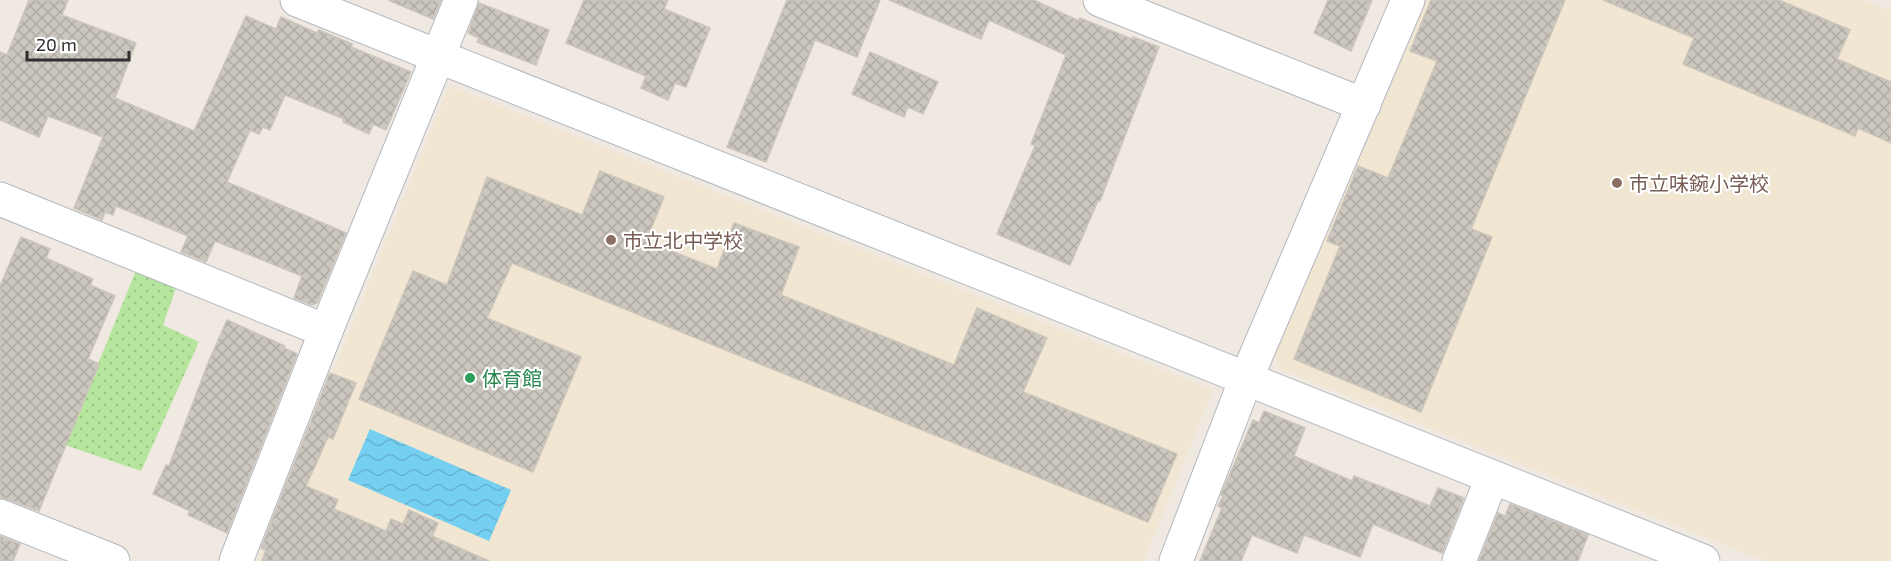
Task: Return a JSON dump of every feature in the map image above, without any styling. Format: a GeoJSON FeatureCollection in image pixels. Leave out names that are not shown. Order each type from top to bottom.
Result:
{"type":"FeatureCollection","features":[{"type":"Feature","properties":{"kind":"street"},"geometry":{"type":"LineString","coordinates":[[297,0],[1703,561]]}},
{"type":"Feature","properties":{"kind":"street"},"geometry":{"type":"LineString","coordinates":[[236,561],[326,331],[461,0]]}},
{"type":"Feature","properties":{"kind":"street"},"geometry":{"type":"LineString","coordinates":[[1100,0],[1364,105]]}},
{"type":"Feature","properties":{"kind":"street"},"geometry":{"type":"LineString","coordinates":[[1176,561],[1246,379],[1408,0]]}},
{"type":"Feature","properties":{"kind":"street"},"geometry":{"type":"LineString","coordinates":[[0,200],[326,331]]}},
{"type":"Feature","properties":{"kind":"street"},"geometry":{"type":"LineString","coordinates":[[1459,561],[1492,478]]}},
{"type":"Feature","properties":{"kind":"street"},"geometry":{"type":"LineString","coordinates":[[0,516],[113,561]]}},
{"type":"Feature","properties":{"kind":"shaded area","name":"市立味鋺小学校"},"geometry":{"type":"Polygon","coordinates":[[[1418,0],[1863,0],[1891,11],[1891,561],[1765,561],[1280,369],[1275,355],[1418,0]]]}},
{"type":"Feature","properties":{"kind":"shaded area","name":"市立北中学校"},"geometry":{"type":"Polygon","coordinates":[[[453,87],[1213,390],[1144,561],[257,561],[447,90],[453,87]]]}},
{"type":"Feature","properties":{"kind":"green space"},"geometry":{"type":"Polygon","coordinates":[[[137,268],[177,285],[163,325],[199,342],[141,471],[65,445],[137,268]]]}},
{"type":"Feature","properties":{"kind":"water"},"geometry":{"type":"Polygon","coordinates":[[[370,429],[511,490],[489,541],[348,480],[370,429]]]}},
{"type":"Feature","properties":{"kind":"building"},"geometry":{"type":"Polygon","coordinates":[[[29,0],[68,0],[62,15],[136,43],[115,98],[194,131],[246,16],[276,29],[281,17],[317,33],[319,30],[352,44],[351,47],[411,72],[386,130],[373,124],[369,134],[343,122],[344,119],[285,95],[270,130],[263,127],[259,134],[250,130],[227,182],[346,233],[317,303],[312,305],[294,298],[302,276],[215,241],[206,262],[181,252],[188,236],[116,206],[113,215],[105,212],[102,220],[74,208],[103,137],[48,116],[39,137],[0,120],[0,52],[7,55],[29,0]]]}},
{"type":"Feature","properties":{"kind":"building"},"geometry":{"type":"Polygon","coordinates":[[[388,0],[441,0],[433,19],[388,0]]]}},
{"type":"Feature","properties":{"kind":"building"},"geometry":{"type":"Polygon","coordinates":[[[584,0],[668,0],[664,9],[710,28],[686,87],[675,83],[668,100],[641,88],[646,76],[566,43],[584,0]]]}},
{"type":"Feature","properties":{"kind":"building"},"geometry":{"type":"Polygon","coordinates":[[[787,0],[880,0],[857,57],[815,40],[766,162],[727,147],[787,0]]]}},
{"type":"Feature","properties":{"kind":"building"},"geometry":{"type":"Polygon","coordinates":[[[889,0],[1034,0],[1079,21],[1080,18],[1159,47],[1100,201],[1098,201],[1070,265],[997,234],[1035,146],[1031,144],[1066,55],[989,20],[981,39],[889,0]]]}},
{"type":"Feature","properties":{"kind":"building"},"geometry":{"type":"Polygon","coordinates":[[[1328,0],[1372,0],[1351,51],[1314,33],[1328,0]]]}},
{"type":"Feature","properties":{"kind":"building"},"geometry":{"type":"Polygon","coordinates":[[[1431,0],[1565,0],[1471,229],[1492,237],[1421,412],[1294,359],[1340,246],[1327,241],[1358,166],[1388,178],[1437,61],[1410,51],[1431,0]]]}},
{"type":"Feature","properties":{"kind":"building"},"geometry":{"type":"Polygon","coordinates":[[[1603,0],[1779,0],[1850,30],[1837,59],[1891,82],[1891,143],[1858,128],[1855,136],[1683,64],[1694,38],[1603,0]]]}},
{"type":"Feature","properties":{"kind":"building"},"geometry":{"type":"Polygon","coordinates":[[[479,3],[549,30],[536,65],[477,42],[479,38],[468,33],[479,3]]]}},
{"type":"Feature","properties":{"kind":"building"},"geometry":{"type":"Polygon","coordinates":[[[870,52],[938,82],[923,114],[908,107],[904,117],[852,94],[870,52]]]}},
{"type":"Feature","properties":{"kind":"building"},"geometry":{"type":"Polygon","coordinates":[[[600,171],[664,197],[646,241],[717,269],[734,223],[799,247],[781,295],[954,365],[977,308],[1047,338],[1023,392],[1177,454],[1148,522],[512,263],[487,318],[581,357],[533,472],[359,399],[413,271],[447,285],[487,177],[582,215],[600,171]]]}},
{"type":"Feature","properties":{"kind":"building"},"geometry":{"type":"Polygon","coordinates":[[[21,237],[50,249],[46,258],[93,279],[90,285],[115,296],[88,359],[99,364],[39,511],[0,498],[0,286],[21,237]]]}},
{"type":"Feature","properties":{"kind":"building"},"geometry":{"type":"Polygon","coordinates":[[[227,320],[285,346],[284,348],[297,354],[227,533],[188,515],[190,511],[153,494],[166,465],[169,466],[227,320]]]}},
{"type":"Feature","properties":{"kind":"building"},"geometry":{"type":"Polygon","coordinates":[[[330,373],[356,383],[333,439],[328,437],[306,486],[338,500],[334,509],[386,531],[391,519],[403,524],[409,510],[438,523],[432,536],[489,561],[262,561],[266,550],[261,548],[330,373]]]}},
{"type":"Feature","properties":{"kind":"building"},"geometry":{"type":"Polygon","coordinates":[[[1264,411],[1305,428],[1294,456],[1352,481],[1354,476],[1430,506],[1438,488],[1464,498],[1442,553],[1373,524],[1360,557],[1304,535],[1297,553],[1252,535],[1241,561],[1200,561],[1222,508],[1218,506],[1223,496],[1221,495],[1253,420],[1259,423],[1264,411]]]}},
{"type":"Feature","properties":{"kind":"building"},"geometry":{"type":"Polygon","coordinates":[[[1510,504],[1588,535],[1578,561],[1479,561],[1498,513],[1505,516],[1510,504]]]}},
{"type":"Feature","properties":{"kind":"building"},"geometry":{"type":"Polygon","coordinates":[[[0,536],[20,544],[13,561],[0,561],[0,536]]]}},
{"type":"Feature","properties":{"kind":"place","name":"市立味鋺小学校"},"geometry":{"type":"Point","coordinates":[1617,183]}},
{"type":"Feature","properties":{"kind":"place","name":"市立北中学校"},"geometry":{"type":"Point","coordinates":[611,240]}},
{"type":"Feature","properties":{"kind":"place","name":"体育館"},"geometry":{"type":"Point","coordinates":[470,378]}}]}
